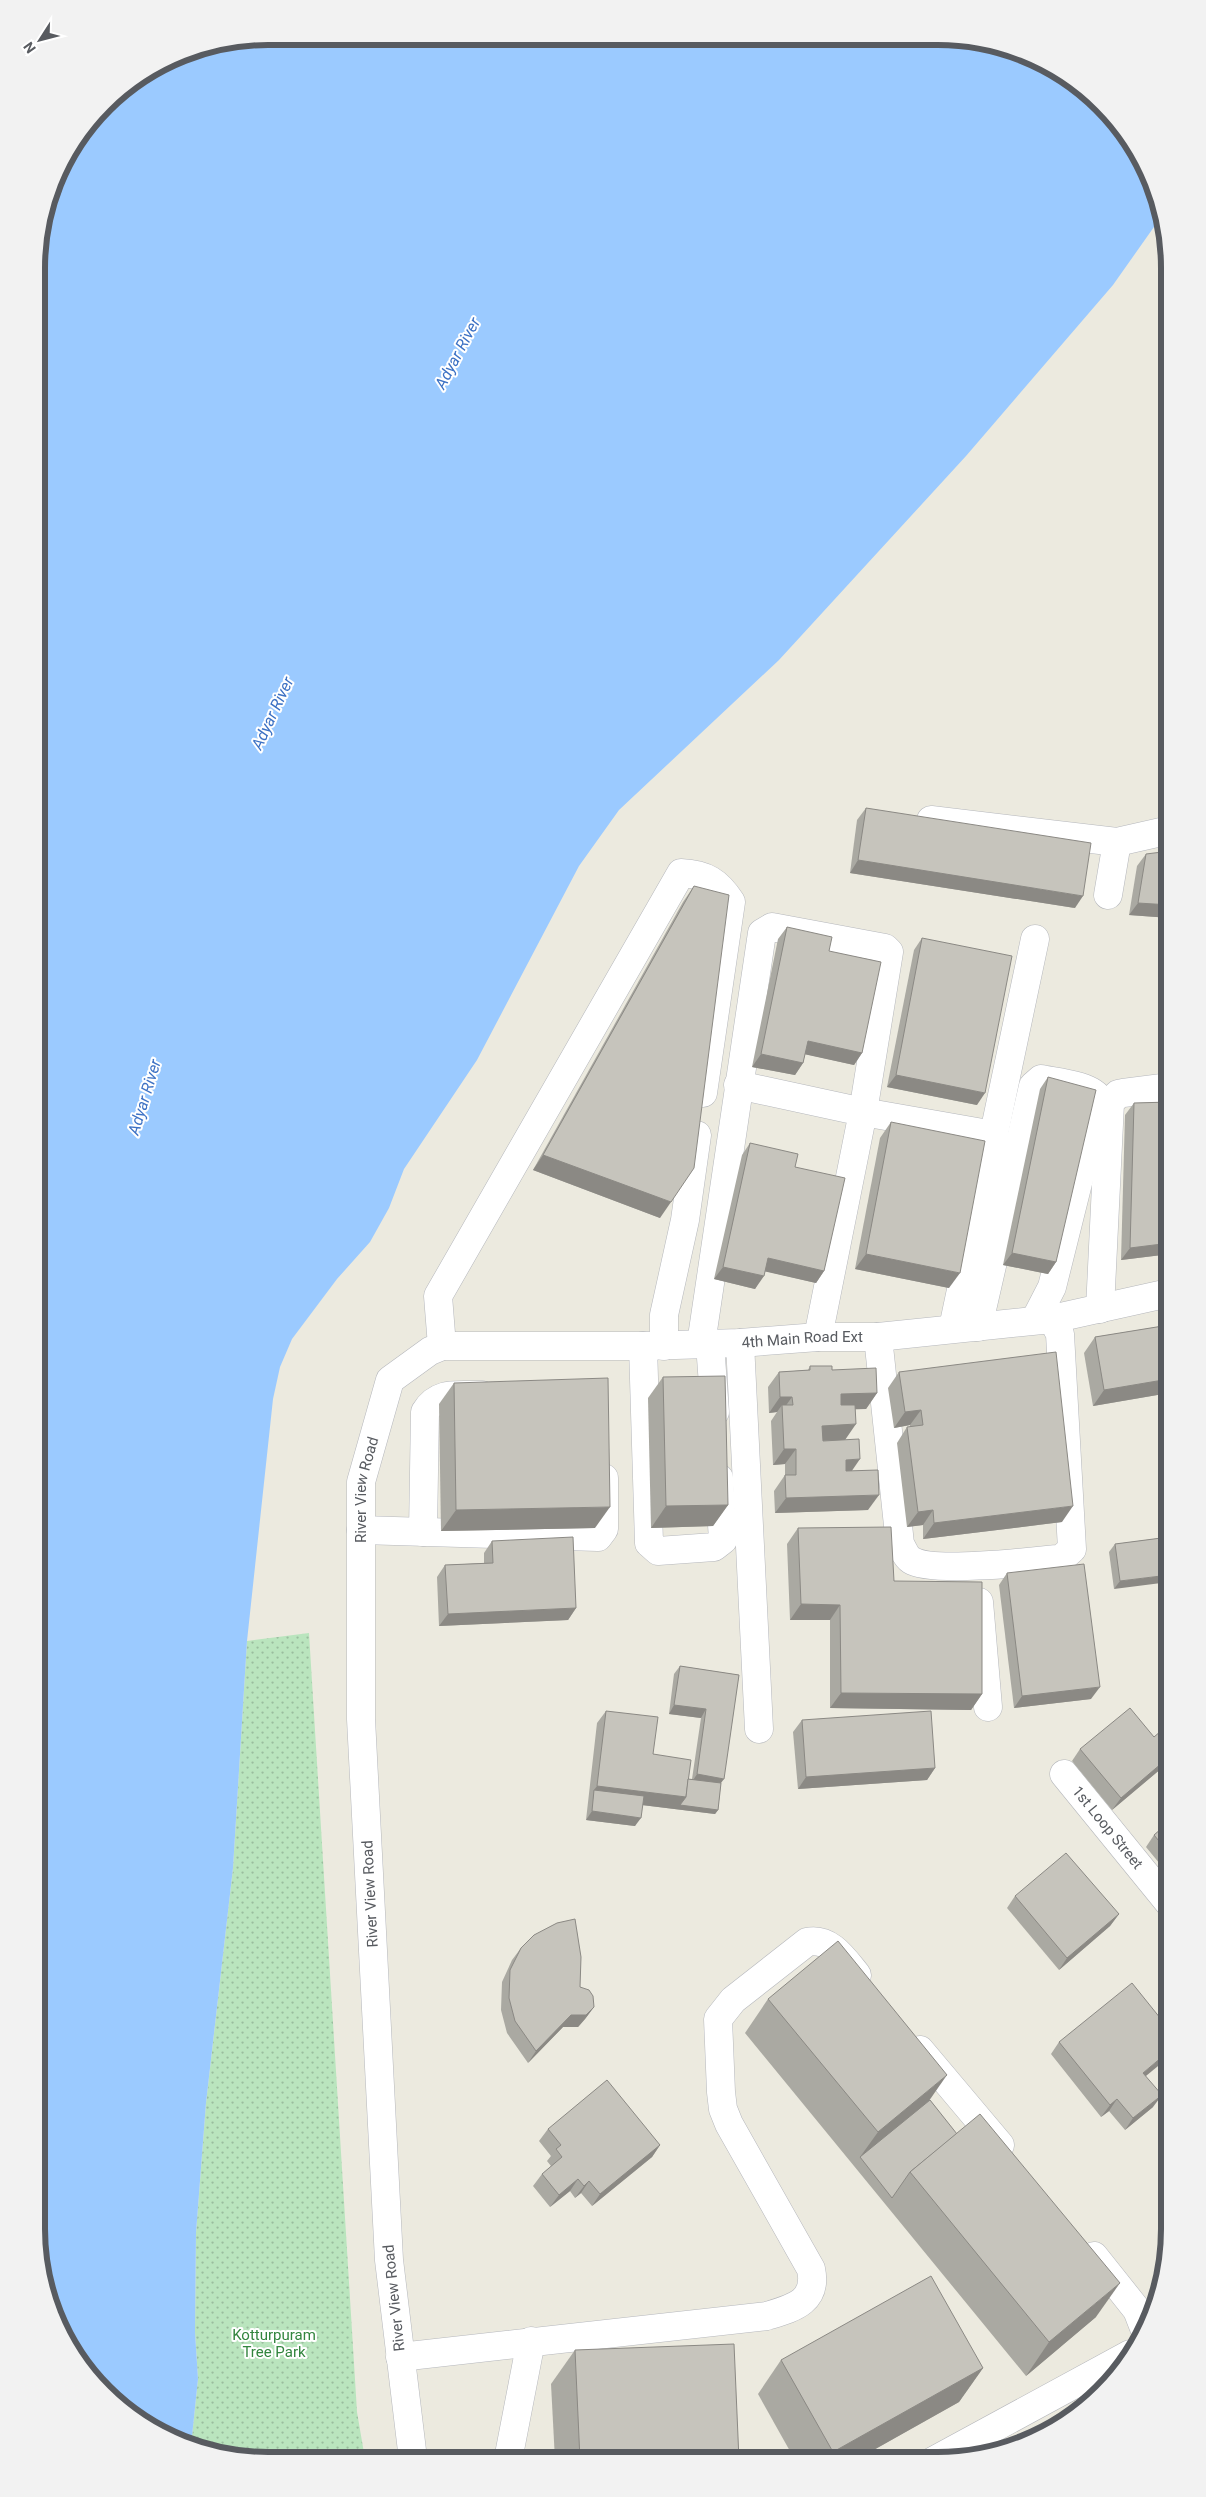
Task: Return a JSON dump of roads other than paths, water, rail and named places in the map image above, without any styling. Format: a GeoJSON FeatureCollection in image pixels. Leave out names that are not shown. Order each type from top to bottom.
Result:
{"type":"FeatureCollection","features":[{"type":"Feature","properties":{"kind":"street"},"geometry":{"type":"LineString","coordinates":[[905,816],[1117,842],[1161,832]]}},
{"type":"Feature","properties":{"kind":"street"},"geometry":{"type":"LineString","coordinates":[[1108,895],[1117,842]]}},
{"type":"Feature","properties":{"kind":"street"},"geometry":{"type":"LineString","coordinates":[[436,1349],[438,1296],[682,872],[698,873],[722,887],[731,902],[684,1220],[664,1315],[654,1346],[649,1543],[658,1551],[714,1547],[723,1540],[717,1445],[706,1344],[738,1085],[762,933],[766,928],[772,926],[885,948],[890,954],[862,1112],[818,1337]]}},
{"type":"Feature","properties":{"kind":"street"},"geometry":{"type":"LineString","coordinates":[[966,1327],[994,1135],[1035,939]]}},
{"type":"Feature","properties":{"kind":"street"},"geometry":{"type":"LineString","coordinates":[[878,1337],[900,1544],[910,1560],[924,1565],[976,1566],[1062,1558],[1072,1549],[1060,1334],[1043,1320],[1099,1099],[1096,1093],[1088,1089],[1041,1079],[1033,1086],[966,1327]]}},
{"type":"Feature","properties":{"kind":"street"},"geometry":{"type":"LineString","coordinates":[[738,1085],[862,1112],[994,1135]]}},
{"type":"Feature","properties":{"kind":"street"},"geometry":{"type":"LineString","coordinates":[[1100,1308],[1110,1102],[1118,1094],[1161,1088]]}},
{"type":"Feature","properties":{"kind":"street","name":"4th Main Road Ext"},"geometry":{"type":"LineString","coordinates":[[436,1349],[654,1346],[740,1343],[818,1337],[878,1337],[1043,1320],[1161,1295]]}},
{"type":"Feature","properties":{"kind":"street"},"geometry":{"type":"LineString","coordinates":[[740,1343],[759,1729]]}},
{"type":"Feature","properties":{"kind":"street","name":"River View Road"},"geometry":{"type":"LineString","coordinates":[[411,2452],[388,2260],[360,1719],[361,1482],[390,1380],[436,1349]]}},
{"type":"Feature","properties":{"kind":"street"},"geometry":{"type":"LineString","coordinates":[[423,1532],[425,1412],[432,1400],[440,1397],[506,1394]]}},
{"type":"Feature","properties":{"kind":"street"},"geometry":{"type":"LineString","coordinates":[[361,1530],[598,1537],[604,1529],[604,1450]]}},
{"type":"Feature","properties":{"kind":"street"},"geometry":{"type":"LineString","coordinates":[[976,1566],[988,1707]]}},
{"type":"Feature","properties":{"kind":"street","name":"1st Loop Street"},"geometry":{"type":"LineString","coordinates":[[1064,1774],[1161,1893]]}},
{"type":"Feature","properties":{"kind":"street"},"geometry":{"type":"LineString","coordinates":[[400,2357],[767,2316],[800,2304],[810,2293],[813,2280],[811,2269],[736,2138],[723,2109],[718,2020],[722,2010],[740,1994],[796,1949],[816,1940],[837,1952],[872,1993]]}},
{"type":"Feature","properties":{"kind":"street"},"geometry":{"type":"LineString","coordinates":[[904,2031],[1019,2168]]}},
{"type":"Feature","properties":{"kind":"street"},"geometry":{"type":"LineString","coordinates":[[1077,2236],[1128,2297],[1137,2310],[1141,2321]]}},
{"type":"Feature","properties":{"kind":"street"},"geometry":{"type":"LineString","coordinates":[[509,2452],[530,2341]]}},
{"type":"Feature","properties":{"kind":"street"},"geometry":{"type":"LineString","coordinates":[[950,2452],[1118,2361]]}},
{"type":"Feature","properties":{"kind":"water","name":"Adyar River"},"geometry":{"type":"Polygon","coordinates":[[[254,45],[952,45],[981,49],[1010,57],[1037,68],[1074,91],[1106,121],[1138,169],[1149,196],[1157,223],[1113,285],[966,456],[779,660],[619,810],[579,866],[477,1060],[404,1169],[389,1208],[370,1242],[337,1279],[292,1339],[280,1367],[273,1399],[247,1641],[233,1868],[206,2103],[196,2233],[195,2332],[198,2379],[192,2438],[157,2422],[121,2397],[91,2365],[68,2328],[53,2287],[45,2243],[45,254],[49,225],[57,196],[68,169],[91,132],[121,100],[169,68],[196,57],[225,49],[254,45]]]}},
{"type":"Feature","properties":{"kind":"park label","name":"Kotturpuram Tree Park"},"geometry":{"type":"Point","coordinates":[274,2344]}}]}
